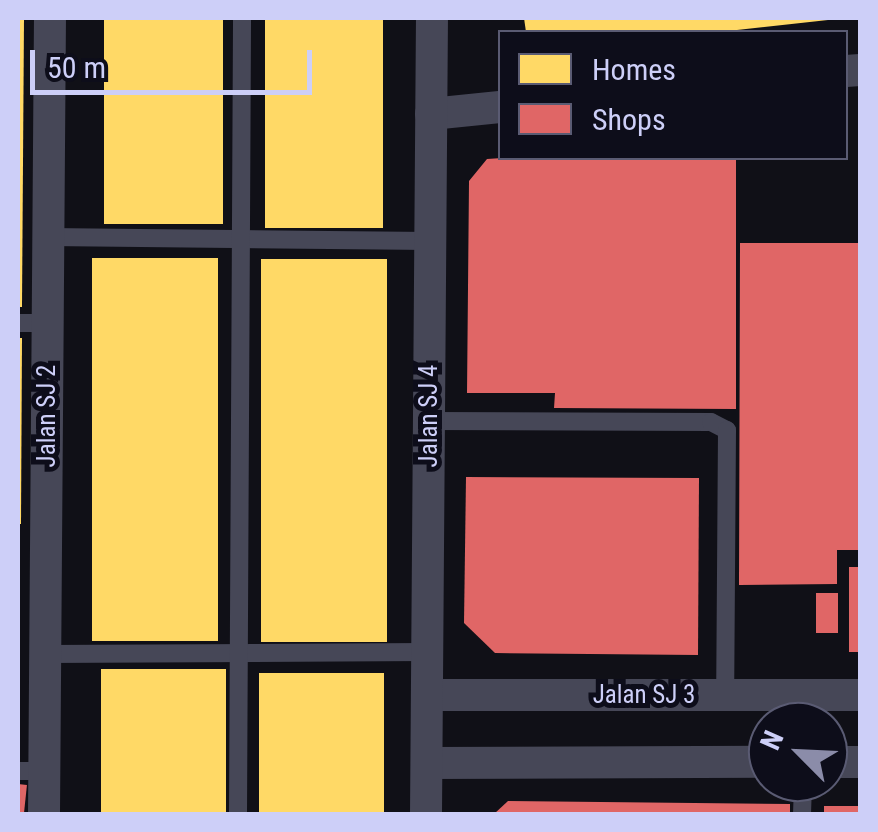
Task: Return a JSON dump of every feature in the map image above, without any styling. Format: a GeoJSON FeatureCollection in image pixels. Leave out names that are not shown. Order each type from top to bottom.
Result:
{"type":"FeatureCollection","features":[{"type":"Feature","properties":{"kind":"street","name":"Jalan SJ 2"},"geometry":{"type":"LineString","coordinates":[[44,814],[31,771],[45,654],[32,323],[48,237],[50,18]]}},
{"type":"Feature","properties":{"kind":"street","name":"Jalan SJ 4"},"geometry":{"type":"LineString","coordinates":[[426,814],[432,18]]}},
{"type":"Feature","properties":{"kind":"street"},"geometry":{"type":"LineString","coordinates":[[432,114],[498,107]]}},
{"type":"Feature","properties":{"kind":"street","name":"Jalan SJ 3"},"geometry":{"type":"LineString","coordinates":[[427,695],[860,695]]}},
{"type":"Feature","properties":{"kind":"street"},"geometry":{"type":"LineString","coordinates":[[426,763],[748,762]]}},
{"type":"Feature","properties":{"kind":"lane"},"geometry":{"type":"LineString","coordinates":[[238,814],[242,18]]}},
{"type":"Feature","properties":{"kind":"lane"},"geometry":{"type":"LineString","coordinates":[[48,237],[430,240]]}},
{"type":"Feature","properties":{"kind":"lane"},"geometry":{"type":"LineString","coordinates":[[430,421],[711,422],[727,430],[725,695]]}},
{"type":"Feature","properties":{"kind":"lane"},"geometry":{"type":"LineString","coordinates":[[45,654],[427,652]]}},
{"type":"Feature","properties":{"kind":"building: Homes"},"geometry":{"type":"Polygon","coordinates":[[[18,18],[24,18],[22,307],[18,307],[18,18]]]}},
{"type":"Feature","properties":{"kind":"building: Homes"},"geometry":{"type":"Polygon","coordinates":[[[104,18],[223,18],[223,224],[104,224],[104,18]]]}},
{"type":"Feature","properties":{"kind":"building: Homes"},"geometry":{"type":"Polygon","coordinates":[[[265,18],[383,18],[383,228],[265,228],[265,18]]]}},
{"type":"Feature","properties":{"kind":"building: Homes"},"geometry":{"type":"Polygon","coordinates":[[[524,18],[828,18],[737,30],[526,30],[524,18]]]}},
{"type":"Feature","properties":{"kind":"building: Homes"},"geometry":{"type":"Polygon","coordinates":[[[92,258],[218,258],[218,641],[92,641],[92,258]]]}},
{"type":"Feature","properties":{"kind":"building: Homes"},"geometry":{"type":"Polygon","coordinates":[[[261,259],[387,259],[387,642],[261,642],[261,259]]]}},
{"type":"Feature","properties":{"kind":"building: Homes"},"geometry":{"type":"Polygon","coordinates":[[[18,338],[22,338],[21,524],[18,524],[18,338]]]}},
{"type":"Feature","properties":{"kind":"building: Homes"},"geometry":{"type":"Polygon","coordinates":[[[101,669],[226,669],[226,814],[101,814],[101,669]]]}},
{"type":"Feature","properties":{"kind":"building: Homes"},"geometry":{"type":"Polygon","coordinates":[[[259,673],[384,673],[384,814],[259,814],[259,673]]]}},
{"type":"Feature","properties":{"kind":"building: Shops"},"geometry":{"type":"Polygon","coordinates":[[[487,159],[736,160],[736,409],[554,408],[555,393],[467,393],[469,181],[487,159]]]}},
{"type":"Feature","properties":{"kind":"building: Shops"},"geometry":{"type":"Polygon","coordinates":[[[740,243],[860,243],[860,550],[837,550],[837,584],[739,585],[740,243]]]}},
{"type":"Feature","properties":{"kind":"building: Shops"},"geometry":{"type":"Polygon","coordinates":[[[466,477],[699,478],[698,655],[495,653],[464,623],[466,477]]]}},
{"type":"Feature","properties":{"kind":"building: Shops"},"geometry":{"type":"Polygon","coordinates":[[[849,567],[860,567],[860,652],[849,652],[849,567]]]}},
{"type":"Feature","properties":{"kind":"building: Shops"},"geometry":{"type":"Polygon","coordinates":[[[816,593],[838,593],[838,633],[816,633],[816,593]]]}},
{"type":"Feature","properties":{"kind":"building: Shops"},"geometry":{"type":"Polygon","coordinates":[[[18,784],[27,785],[24,814],[18,814],[18,784]]]}},
{"type":"Feature","properties":{"kind":"building: Shops"},"geometry":{"type":"Polygon","coordinates":[[[508,801],[790,804],[790,814],[494,814],[508,801]]]}},
{"type":"Feature","properties":{"kind":"building: Shops"},"geometry":{"type":"Polygon","coordinates":[[[824,806],[860,806],[860,814],[824,814],[824,806]]]}}]}
